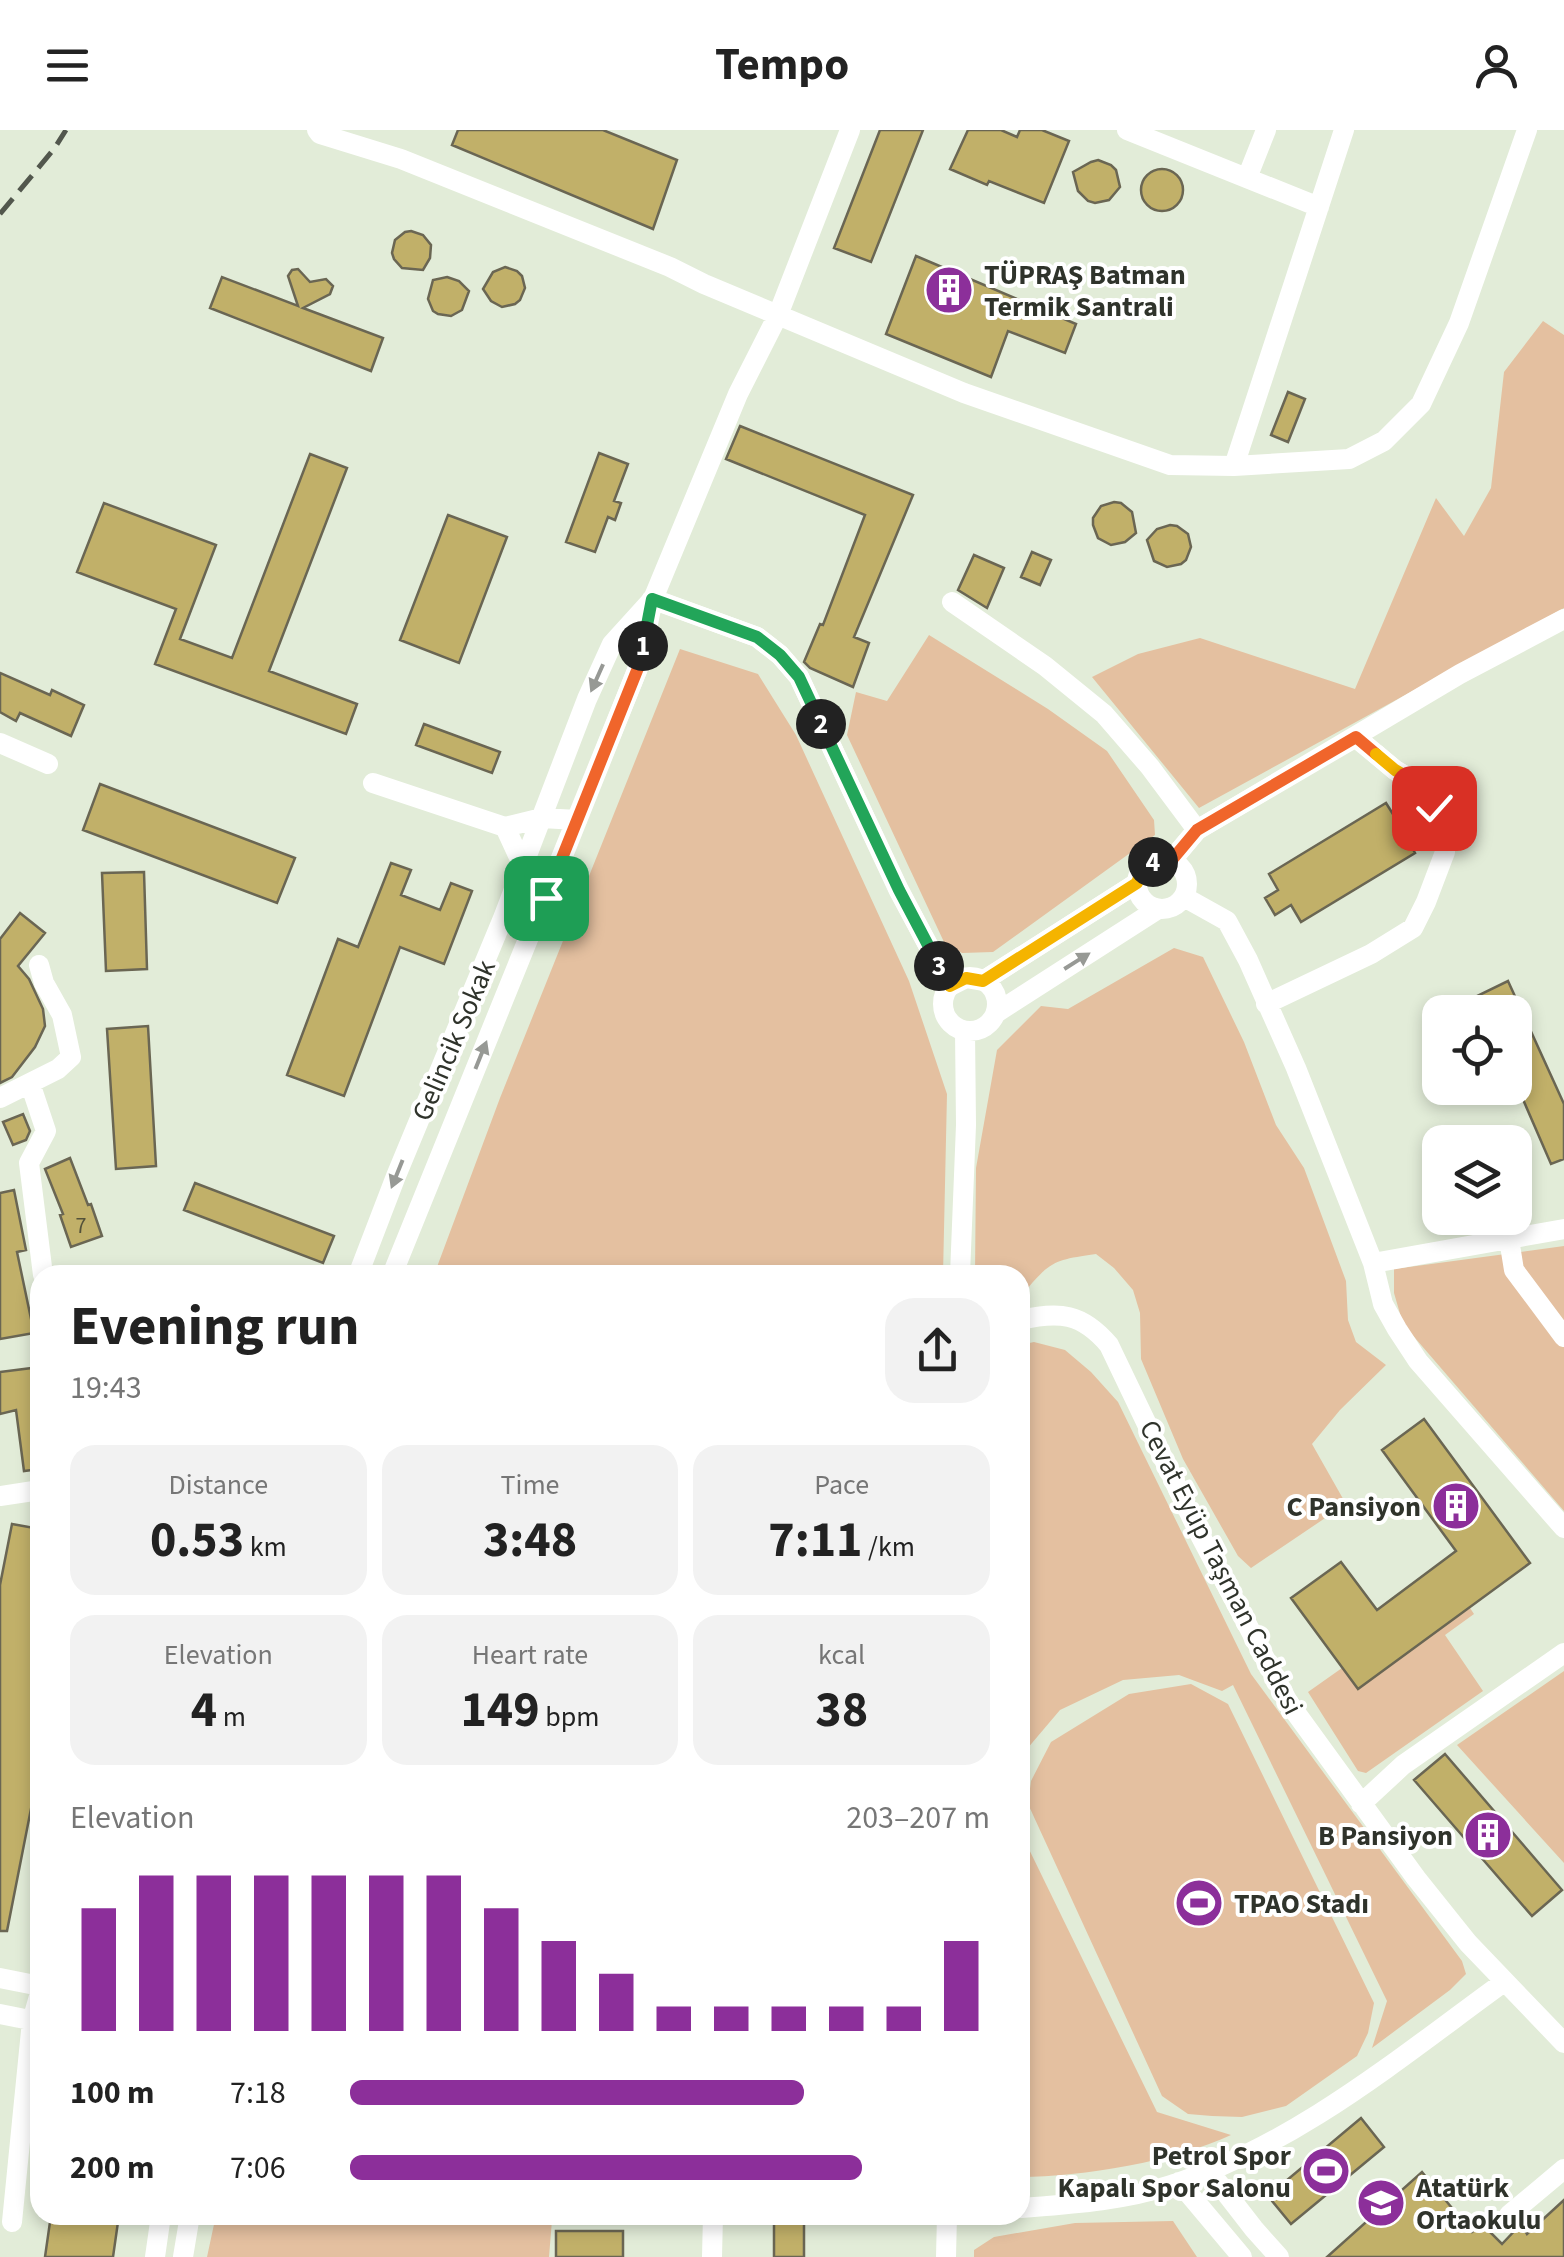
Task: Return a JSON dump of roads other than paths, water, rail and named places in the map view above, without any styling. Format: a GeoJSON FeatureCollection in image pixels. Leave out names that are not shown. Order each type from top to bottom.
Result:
{"type":"FeatureCollection","features":[{"type":"Feature","properties":{"kind":"street"},"geometry":{"type":"LineString","coordinates":[[317,130],[634,252],[964,392],[1170,466],[1349,459],[1384,441],[1421,404],[1459,323],[1527,130]]}},
{"type":"Feature","properties":{"kind":"street"},"geometry":{"type":"LineString","coordinates":[[850,130],[778,315],[738,394],[652,599],[757,637],[799,677],[899,890],[950,986]]}},
{"type":"Feature","properties":{"kind":"street"},"geometry":{"type":"LineString","coordinates":[[1126,130],[1319,207]]}},
{"type":"Feature","properties":{"kind":"street"},"geometry":{"type":"LineString","coordinates":[[1246,178],[1266,130]]}},
{"type":"Feature","properties":{"kind":"street"},"geometry":{"type":"LineString","coordinates":[[1234,466],[1344,130]]}},
{"type":"Feature","properties":{"kind":"street","name":"Gelincik Sokak"},"geometry":{"type":"LineString","coordinates":[[362,1265],[587,699],[612,644],[652,599]]}},
{"type":"Feature","properties":{"kind":"street","name":"Gelincik Sokak"},"geometry":{"type":"LineString","coordinates":[[396,1265],[640,663],[652,599]]}},
{"type":"Feature","properties":{"kind":"street"},"geometry":{"type":"LineString","coordinates":[[952,602],[1044,666],[1104,714],[1197,830]]}},
{"type":"Feature","properties":{"kind":"street"},"geometry":{"type":"LineString","coordinates":[[1171,861],[1197,830],[1460,674],[1564,619]]}},
{"type":"Feature","properties":{"kind":"street"},"geometry":{"type":"LineString","coordinates":[[1266,1004],[1371,954],[1413,928],[1445,852],[1442,827],[1421,785],[1395,770],[1356,737]]}},
{"type":"Feature","properties":{"kind":"street"},"geometry":{"type":"LineString","coordinates":[[0,742],[48,764]]}},
{"type":"Feature","properties":{"kind":"street"},"geometry":{"type":"LineString","coordinates":[[373,784],[506,828],[542,818],[577,820]]}},
{"type":"Feature","properties":{"kind":"street"},"geometry":{"type":"LineString","coordinates":[[506,828],[523,866],[546,898]]}},
{"type":"Feature","properties":{"kind":"street"},"geometry":{"type":"LineString","coordinates":[[996,1013],[995,994],[983,981],[966,978],[950,986],[943,1001],[950,1023],[965,1031],[987,1026],[996,1013],[1158,909],[1173,907],[1184,896],[1186,880],[1171,861],[1148,864],[1137,883],[1145,902],[1158,909]]}},
{"type":"Feature","properties":{"kind":"street"},"geometry":{"type":"LineString","coordinates":[[983,981],[1137,883]]}},
{"type":"Feature","properties":{"kind":"street"},"geometry":{"type":"LineString","coordinates":[[1184,896],[1227,921],[1248,960],[1296,1068],[1373,1263],[1383,1304],[1418,1360],[1564,1528]]}},
{"type":"Feature","properties":{"kind":"street"},"geometry":{"type":"LineString","coordinates":[[0,1098],[58,1069],[71,1057],[62,1015],[39,965]]}},
{"type":"Feature","properties":{"kind":"street"},"geometry":{"type":"LineString","coordinates":[[960,1265],[965,1031]]}},
{"type":"Feature","properties":{"kind":"street"},"geometry":{"type":"LineString","coordinates":[[30,1083],[46,1131],[29,1164],[42,1265]]}},
{"type":"Feature","properties":{"kind":"street"},"geometry":{"type":"LineString","coordinates":[[1373,1263],[1564,1229]]}},
{"type":"Feature","properties":{"kind":"street"},"geometry":{"type":"LineString","coordinates":[[1509,1239],[1514,1270],[1564,1337]]}},
{"type":"Feature","properties":{"kind":"street","name":"Cevat Eyüp Taşman Caddesi"},"geometry":{"type":"LineString","coordinates":[[1030,1318],[1066,1314],[1096,1329],[1109,1344],[1208,1550],[1288,1702],[1437,1904],[1504,1982],[1564,2043]]}},
{"type":"Feature","properties":{"kind":"street"},"geometry":{"type":"LineString","coordinates":[[0,1496],[30,1492]]}},
{"type":"Feature","properties":{"kind":"street"},"geometry":{"type":"LineString","coordinates":[[1361,1804],[1403,1765],[1564,1653]]}},
{"type":"Feature","properties":{"kind":"street"},"geometry":{"type":"LineString","coordinates":[[0,1978],[30,1984]]}},
{"type":"Feature","properties":{"kind":"street"},"geometry":{"type":"LineString","coordinates":[[1030,2207],[1140,2194],[1209,2171],[1289,2132],[1336,2103],[1504,1982]]}},
{"type":"Feature","properties":{"kind":"street"},"geometry":{"type":"LineString","coordinates":[[0,2014],[30,2020]]}},
{"type":"Feature","properties":{"kind":"street"},"geometry":{"type":"LineString","coordinates":[[12,2222],[30,2071]]}},
{"type":"Feature","properties":{"kind":"street"},"geometry":{"type":"LineString","coordinates":[[1509,2216],[1564,2168]]}},
{"type":"Feature","properties":{"kind":"street"},"geometry":{"type":"LineString","coordinates":[[1209,2171],[1279,2257]]}},
{"type":"Feature","properties":{"kind":"street"},"geometry":{"type":"LineString","coordinates":[[1179,2182],[1242,2257]]}},
{"type":"Feature","properties":{"kind":"street"},"geometry":{"type":"LineString","coordinates":[[155,2257],[160,2225]]}},
{"type":"Feature","properties":{"kind":"street"},"geometry":{"type":"LineString","coordinates":[[183,2257],[188,2225]]}},
{"type":"Feature","properties":{"kind":"street"},"geometry":{"type":"LineString","coordinates":[[712,2257],[713,2225]]}},
{"type":"Feature","properties":{"kind":"street"},"geometry":{"type":"LineString","coordinates":[[946,2257],[947,2225]]}},
{"type":"Feature","properties":{"kind":"railway"},"geometry":{"type":"LineString","coordinates":[[0,214],[66,130]]}},
{"type":"Feature","properties":{"kind":"place","name":"TÜPRAŞ Batman Termik Santrali"},"geometry":{"type":"Point","coordinates":[949,290]}},
{"type":"Feature","properties":{"kind":"place","name":"C Pansiyon"},"geometry":{"type":"Point","coordinates":[1456,1506]}},
{"type":"Feature","properties":{"kind":"place","name":"B Pansiyon"},"geometry":{"type":"Point","coordinates":[1488,1835]}},
{"type":"Feature","properties":{"kind":"place","name":"TPAO Stadı"},"geometry":{"type":"Point","coordinates":[1199,1903]}},
{"type":"Feature","properties":{"kind":"place","name":"Petrol Spor Kapalı Spor Salonu"},"geometry":{"type":"Point","coordinates":[1326,2171]}},
{"type":"Feature","properties":{"kind":"place","name":"Atatürk Ortaokulu"},"geometry":{"type":"Point","coordinates":[1381,2203]}}]}
